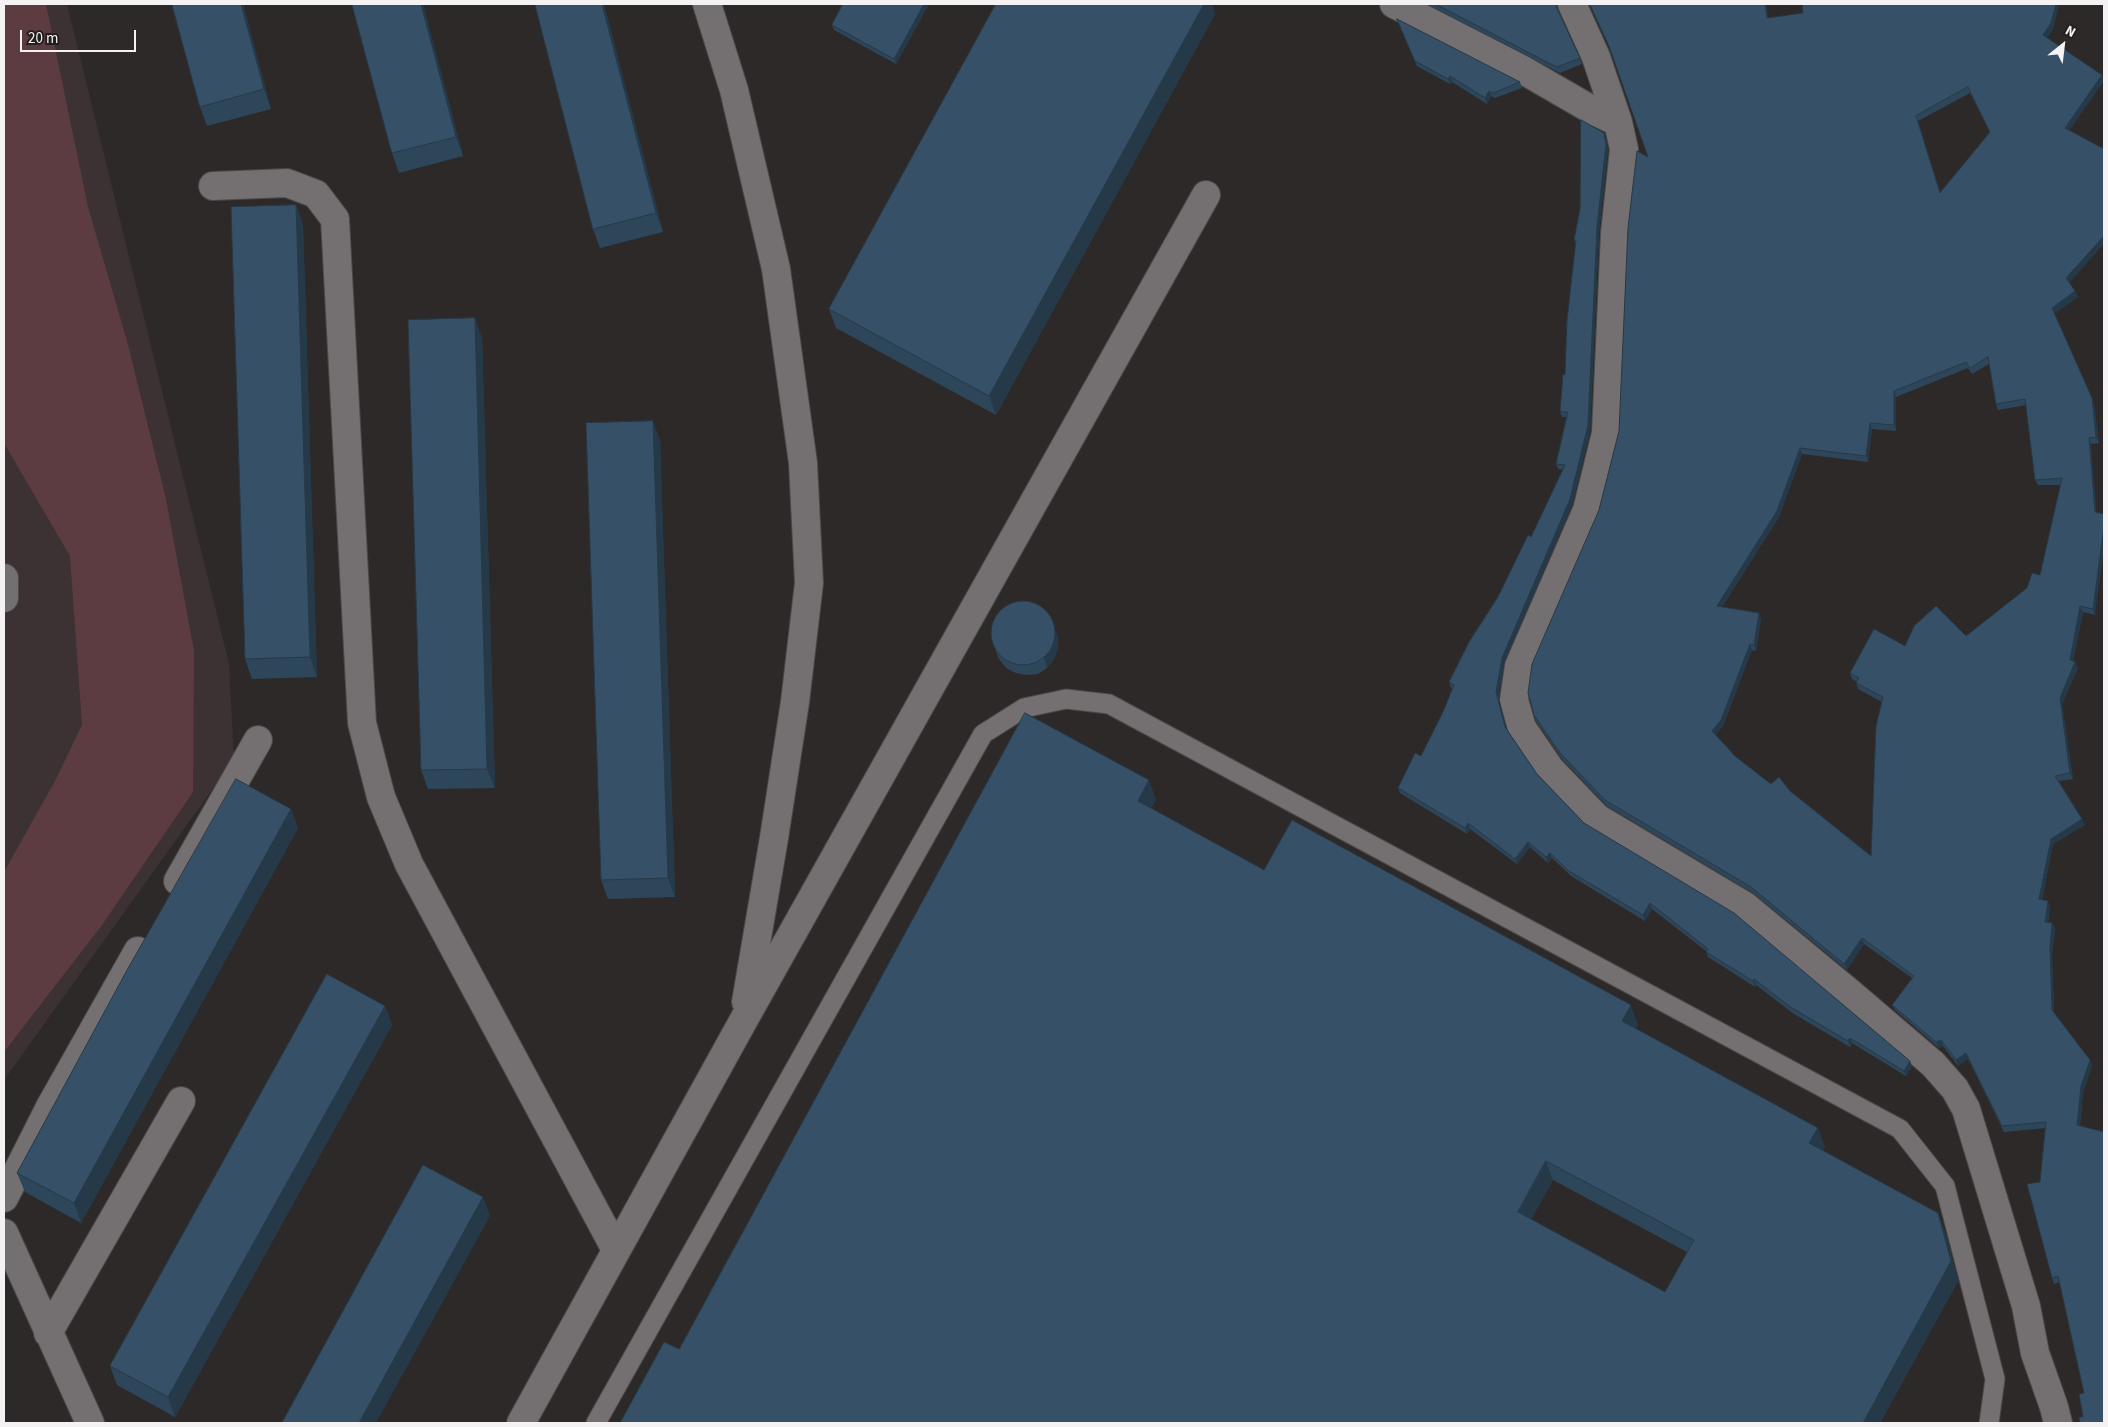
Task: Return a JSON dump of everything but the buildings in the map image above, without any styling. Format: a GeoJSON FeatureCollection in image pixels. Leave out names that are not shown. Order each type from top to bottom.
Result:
{"type":"FeatureCollection","features":[{"type":"Feature","properties":{"kind":"street"},"geometry":{"type":"LineString","coordinates":[[707,4],[734,90],[776,269],[803,463],[809,583],[795,702],[742,1023]]}},
{"type":"Feature","properties":{"kind":"street"},"geometry":{"type":"LineString","coordinates":[[1394,4],[1523,70],[1592,110],[1618,122]]}},
{"type":"Feature","properties":{"kind":"street"},"geometry":{"type":"LineString","coordinates":[[1572,4],[1596,57],[1618,122],[1624,149],[1615,233],[1606,432],[1587,510],[1519,666],[1514,700],[1522,728],[1550,769],[1597,818],[1745,906],[1926,1058],[1955,1089],[1966,1109],[2026,1306],[2035,1353],[2058,1423]]}},
{"type":"Feature","properties":{"kind":"street"},"geometry":{"type":"LineString","coordinates":[[212,186],[287,183],[316,194],[335,219],[362,723],[381,798],[408,864],[616,1250]]}},
{"type":"Feature","properties":{"kind":"street"},"geometry":{"type":"LineString","coordinates":[[521,1423],[742,1023],[1206,195]]}},
{"type":"Feature","properties":{"kind":"street"},"geometry":{"type":"LineString","coordinates":[[4,578],[4,598]]}},
{"type":"Feature","properties":{"kind":"street"},"geometry":{"type":"LineString","coordinates":[[166,902],[258,740]]}},
{"type":"Feature","properties":{"kind":"street"},"geometry":{"type":"LineString","coordinates":[[4,1198],[50,1107],[152,928]]}},
{"type":"Feature","properties":{"kind":"street"},"geometry":{"type":"LineString","coordinates":[[48,1333],[181,1101]]}},
{"type":"Feature","properties":{"kind":"street"},"geometry":{"type":"LineString","coordinates":[[4,1233],[90,1423]]}},
{"type":"Feature","properties":{"kind":"lane"},"geometry":{"type":"LineString","coordinates":[[596,1423],[984,734],[1024,708],[1066,699],[1110,704],[1900,1129],[1945,1186],[1995,1379],[1989,1423]]}},
{"type":"Feature","properties":{"kind":"shaded area"},"geometry":{"type":"Polygon","coordinates":[[[4,4],[67,4],[229,664],[234,759],[4,1080],[4,4]]]}},
{"type":"Feature","properties":{"kind":"shaded area"},"geometry":{"type":"Polygon","coordinates":[[[4,4],[46,4],[88,207],[127,341],[166,499],[194,651],[193,792],[102,925],[4,1052],[4,872],[55,781],[82,725],[70,556],[4,443],[4,4]]]}}]}
